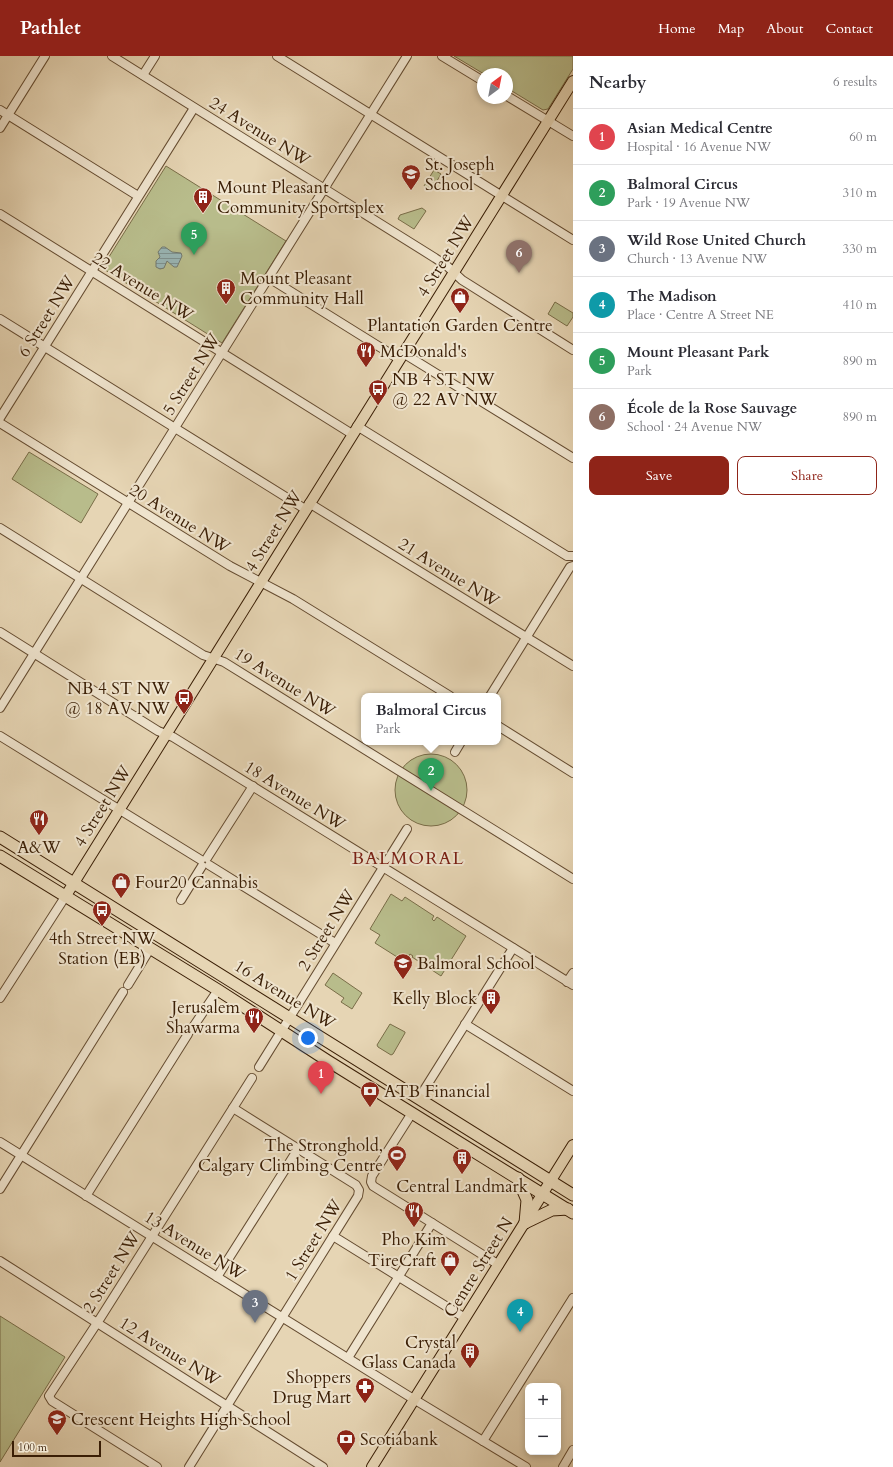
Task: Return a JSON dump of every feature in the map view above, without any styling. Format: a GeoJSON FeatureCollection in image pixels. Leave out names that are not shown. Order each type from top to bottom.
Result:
{"type":"FeatureCollection","features":[{"type":"Feature","properties":{"kind":"highway","name":"16 Avenue NW"},"geometry":{"type":"LineString","coordinates":[[0,837],[573,1195]]}},
{"type":"Feature","properties":{"kind":"highway","name":"16 Avenue NW"},"geometry":{"type":"LineString","coordinates":[[0,856],[64,897],[218,990],[281,1031],[570,1211]]}},
{"type":"Feature","properties":{"kind":"highway"},"geometry":{"type":"LineString","coordinates":[[518,1178],[527,1200],[525,1223]]}},
{"type":"Feature","properties":{"kind":"highway"},"geometry":{"type":"LineString","coordinates":[[525,1223],[552,1210],[570,1211]]}},
{"type":"Feature","properties":{"kind":"main road","name":"4 Street NW"},"geometry":{"type":"LineString","coordinates":[[64,897],[573,80]]}},
{"type":"Feature","properties":{"kind":"main road","name":"Centre Street N"},"geometry":{"type":"LineString","coordinates":[[372,1467],[573,1145]]}},
{"type":"Feature","properties":{"kind":"street"},"geometry":{"type":"LineString","coordinates":[[0,128],[45,56]]}},
{"type":"Feature","properties":{"kind":"street","name":"24 Avenue NW"},"geometry":{"type":"LineString","coordinates":[[112,56],[435,258],[462,280],[573,350]]}},
{"type":"Feature","properties":{"kind":"street"},"geometry":{"type":"LineString","coordinates":[[143,75],[155,56]]}},
{"type":"Feature","properties":{"kind":"street"},"geometry":{"type":"LineString","coordinates":[[277,56],[573,240]]}},
{"type":"Feature","properties":{"kind":"street","name":"5 Street NW"},"geometry":{"type":"LineString","coordinates":[[0,708],[221,352],[408,56]]}},
{"type":"Feature","properties":{"kind":"street"},"geometry":{"type":"LineString","coordinates":[[442,56],[477,77]]}},
{"type":"Feature","properties":{"kind":"street"},"geometry":{"type":"LineString","coordinates":[[513,100],[573,136]]}},
{"type":"Feature","properties":{"kind":"street","name":"6 Street NW"},"geometry":{"type":"LineString","coordinates":[[0,418],[194,108]]}},
{"type":"Feature","properties":{"kind":"street"},"geometry":{"type":"LineString","coordinates":[[0,110],[138,196]]}},
{"type":"Feature","properties":{"kind":"street","name":"22 Avenue NW"},"geometry":{"type":"LineString","coordinates":[[0,214],[221,352],[567,556],[573,556]]}},
{"type":"Feature","properties":{"kind":"street"},"geometry":{"type":"LineString","coordinates":[[269,278],[573,458]]}},
{"type":"Feature","properties":{"kind":"street","name":"21 Avenue NW"},"geometry":{"type":"LineString","coordinates":[[0,319],[175,428],[573,666]]}},
{"type":"Feature","properties":{"kind":"street","name":"20 Avenue NW"},"geometry":{"type":"LineString","coordinates":[[0,423],[230,566],[321,616],[445,693]]}},
{"type":"Feature","properties":{"kind":"street","name":"19 Avenue NW"},"geometry":{"type":"LineString","coordinates":[[0,528],[203,655],[224,662],[573,879]]}},
{"type":"Feature","properties":{"kind":"street"},"geometry":{"type":"LineString","coordinates":[[492,693],[570,567],[573,566]]}},
{"type":"Feature","properties":{"kind":"street","name":"18 Avenue NW"},"geometry":{"type":"LineString","coordinates":[[0,632],[158,731],[173,737],[253,786],[570,983]]}},
{"type":"Feature","properties":{"kind":"street"},"geometry":{"type":"LineString","coordinates":[[501,728],[573,772]]}},
{"type":"Feature","properties":{"kind":"street"},"geometry":{"type":"LineString","coordinates":[[0,736],[336,943]]}},
{"type":"Feature","properties":{"kind":"street"},"geometry":{"type":"LineString","coordinates":[[455,752],[459,745]]}},
{"type":"Feature","properties":{"kind":"street"},"geometry":{"type":"LineString","coordinates":[[181,900],[253,786]]}},
{"type":"Feature","properties":{"kind":"street","name":"2 Street NW"},"geometry":{"type":"LineString","coordinates":[[259,1067],[407,829]]}},
{"type":"Feature","properties":{"kind":"street","name":"4 Street NW"},"geometry":{"type":"LineString","coordinates":[[0,998],[64,897]]}},
{"type":"Feature","properties":{"kind":"street"},"geometry":{"type":"LineString","coordinates":[[419,1098],[513,948]]}},
{"type":"Feature","properties":{"kind":"street"},"geometry":{"type":"LineString","coordinates":[[0,1190],[150,949]]}},
{"type":"Feature","properties":{"kind":"street"},"geometry":{"type":"LineString","coordinates":[[570,983],[573,973]]}},
{"type":"Feature","properties":{"kind":"street"},"geometry":{"type":"LineString","coordinates":[[86,1196],[218,990]]}},
{"type":"Feature","properties":{"kind":"street"},"geometry":{"type":"LineString","coordinates":[[466,1024],[573,1091]]}},
{"type":"Feature","properties":{"kind":"street","name":"2 Street NW"},"geometry":{"type":"LineString","coordinates":[[157,1467],[52,1401],[49,1396],[252,1078]]}},
{"type":"Feature","properties":{"kind":"street"},"geometry":{"type":"LineString","coordinates":[[217,1277],[298,1149],[233,1108]]}},
{"type":"Feature","properties":{"kind":"street"},"geometry":{"type":"LineString","coordinates":[[412,1113],[372,1176],[371,1182],[373,1186],[499,1265]]}},
{"type":"Feature","properties":{"kind":"street","name":"13 Avenue NW"},"geometry":{"type":"LineString","coordinates":[[0,1142],[526,1467]]}},
{"type":"Feature","properties":{"kind":"street","name":"1 Street NW"},"geometry":{"type":"LineString","coordinates":[[189,1467],[358,1196],[359,1190],[356,1185],[298,1149]]}},
{"type":"Feature","properties":{"kind":"street"},"geometry":{"type":"LineString","coordinates":[[348,1358],[432,1223]]}},
{"type":"Feature","properties":{"kind":"street"},"geometry":{"type":"LineString","coordinates":[[333,1236],[465,1318]]}},
{"type":"Feature","properties":{"kind":"street","name":"12 Avenue NW"},"geometry":{"type":"LineString","coordinates":[[0,1261],[323,1467]]}},
{"type":"Feature","properties":{"kind":"street"},"geometry":{"type":"LineString","coordinates":[[483,1441],[573,1298]]}},
{"type":"Feature","properties":{"kind":"street"},"geometry":{"type":"LineString","coordinates":[[563,1467],[573,1450]]}},
{"type":"Feature","properties":{"kind":"green space"},"geometry":{"type":"Polygon","coordinates":[[[454,56],[573,56],[573,69],[548,109],[543,110],[513,92],[513,68],[477,68],[477,70],[454,56]]]}},
{"type":"Feature","properties":{"kind":"green space"},"geometry":{"type":"Polygon","coordinates":[[[166,166],[286,241],[222,343],[102,268],[166,166]]]}},
{"type":"Feature","properties":{"kind":"green space"},"geometry":{"type":"Polygon","coordinates":[[[434,170],[441,174],[431,191],[424,186],[434,170]]]}},
{"type":"Feature","properties":{"kind":"green space"},"geometry":{"type":"Polygon","coordinates":[[[422,208],[426,211],[414,229],[398,219],[400,215],[422,208]]]}},
{"type":"Feature","properties":{"kind":"green space"},"geometry":{"type":"Polygon","coordinates":[[[555,302],[573,313],[573,317],[567,326],[548,314],[555,302]]]}},
{"type":"Feature","properties":{"kind":"green space"},"geometry":{"type":"Polygon","coordinates":[[[29,452],[98,494],[81,523],[12,479],[29,452]]]}},
{"type":"Feature","properties":{"kind":"green space"},"geometry":{"type":"Polygon","coordinates":[[[431,754],[451,760],[461,770],[467,790],[461,810],[451,820],[431,826],[411,820],[401,810],[395,790],[401,770],[411,760],[431,754]]]}},
{"type":"Feature","properties":{"kind":"green space"},"geometry":{"type":"Polygon","coordinates":[[[391,894],[402,901],[405,897],[434,916],[432,919],[434,921],[437,917],[466,936],[441,976],[412,957],[413,956],[410,954],[405,962],[375,943],[380,935],[370,929],[391,894]]]}},
{"type":"Feature","properties":{"kind":"green space"},"geometry":{"type":"Polygon","coordinates":[[[333,973],[362,993],[352,1009],[341,1002],[344,998],[325,985],[333,973]]]}},
{"type":"Feature","properties":{"kind":"green space"},"geometry":{"type":"Polygon","coordinates":[[[390,1024],[405,1032],[391,1055],[377,1045],[390,1024]]]}},
{"type":"Feature","properties":{"kind":"green space"},"geometry":{"type":"Polygon","coordinates":[[[0,1316],[65,1357],[0,1462],[0,1316]]]}},
{"type":"Feature","properties":{"kind":"water"},"geometry":{"type":"Polygon","coordinates":[[[162,247],[165,247],[172,252],[181,253],[182,256],[177,267],[174,267],[167,261],[164,268],[160,269],[156,267],[156,261],[160,257],[158,252],[162,247]]]}},
{"type":"Feature","properties":{"kind":"place","name":"St. Joseph School"},"geometry":{"type":"Point","coordinates":[411,191]}},
{"type":"Feature","properties":{"kind":"place","name":"Mount Pleasant Community Sportsplex"},"geometry":{"type":"Point","coordinates":[203,214]}},
{"type":"Feature","properties":{"kind":"place","name":"Mount Pleasant Park"},"geometry":{"type":"Point","coordinates":[194,255]}},
{"type":"Feature","properties":{"kind":"place","name":"École de la Rose Sauvage"},"geometry":{"type":"Point","coordinates":[519,273]}},
{"type":"Feature","properties":{"kind":"place","name":"Mount Pleasant Community Hall"},"geometry":{"type":"Point","coordinates":[226,305]}},
{"type":"Feature","properties":{"kind":"place","name":"Plantation Garden Centre"},"geometry":{"type":"Point","coordinates":[460,314]}},
{"type":"Feature","properties":{"kind":"place","name":"McDonald's"},"geometry":{"type":"Point","coordinates":[366,368]}},
{"type":"Feature","properties":{"kind":"place","name":"NB 4 ST NW @ 22 AV NW"},"geometry":{"type":"Point","coordinates":[378,406]}},
{"type":"Feature","properties":{"kind":"place","name":"NB 4 ST NW @ 18 AV NW"},"geometry":{"type":"Point","coordinates":[184,715]}},
{"type":"Feature","properties":{"kind":"place","name":"Balmoral Circus"},"geometry":{"type":"Point","coordinates":[431,791]}},
{"type":"Feature","properties":{"kind":"place","name":"A&W"},"geometry":{"type":"Point","coordinates":[39,836]}},
{"type":"Feature","properties":{"kind":"place","name":"Four20 Cannabis"},"geometry":{"type":"Point","coordinates":[121,899]}},
{"type":"Feature","properties":{"kind":"place","name":"4th Street NW Station (EB)"},"geometry":{"type":"Point","coordinates":[102,927]}},
{"type":"Feature","properties":{"kind":"place","name":"Balmoral School"},"geometry":{"type":"Point","coordinates":[403,980]}},
{"type":"Feature","properties":{"kind":"place","name":"Kelly Block"},"geometry":{"type":"Point","coordinates":[491,1015]}},
{"type":"Feature","properties":{"kind":"place","name":"Jerusalem Shawarma"},"geometry":{"type":"Point","coordinates":[254,1034]}},
{"type":"Feature","properties":{"kind":"place","name":"Asian Medical Centre"},"geometry":{"type":"Point","coordinates":[321,1094]}},
{"type":"Feature","properties":{"kind":"place","name":"ATB Financial"},"geometry":{"type":"Point","coordinates":[370,1108]}},
{"type":"Feature","properties":{"kind":"place","name":"The Stronghold, Calgary Climbing Centre"},"geometry":{"type":"Point","coordinates":[397,1172]}},
{"type":"Feature","properties":{"kind":"place","name":"Central Landmark"},"geometry":{"type":"Point","coordinates":[462,1175]}},
{"type":"Feature","properties":{"kind":"place","name":"Pho Kim"},"geometry":{"type":"Point","coordinates":[414,1228]}},
{"type":"Feature","properties":{"kind":"place","name":"TireCraft"},"geometry":{"type":"Point","coordinates":[450,1277]}},
{"type":"Feature","properties":{"kind":"place","name":"Wild Rose United Church"},"geometry":{"type":"Point","coordinates":[255,1323]}},
{"type":"Feature","properties":{"kind":"place","name":"The Madison"},"geometry":{"type":"Point","coordinates":[520,1332]}},
{"type":"Feature","properties":{"kind":"place","name":"Crystal Glass Canada"},"geometry":{"type":"Point","coordinates":[470,1369]}},
{"type":"Feature","properties":{"kind":"place","name":"Shoppers Drug Mart"},"geometry":{"type":"Point","coordinates":[365,1404]}},
{"type":"Feature","properties":{"kind":"place","name":"Crescent Heights High School"},"geometry":{"type":"Point","coordinates":[57,1436]}},
{"type":"Feature","properties":{"kind":"place","name":"Scotiabank"},"geometry":{"type":"Point","coordinates":[346,1456]}},
{"type":"Feature","properties":{"kind":"district","name":"BALMORAL"},"geometry":{"type":"Point","coordinates":[408,858]}}]}
